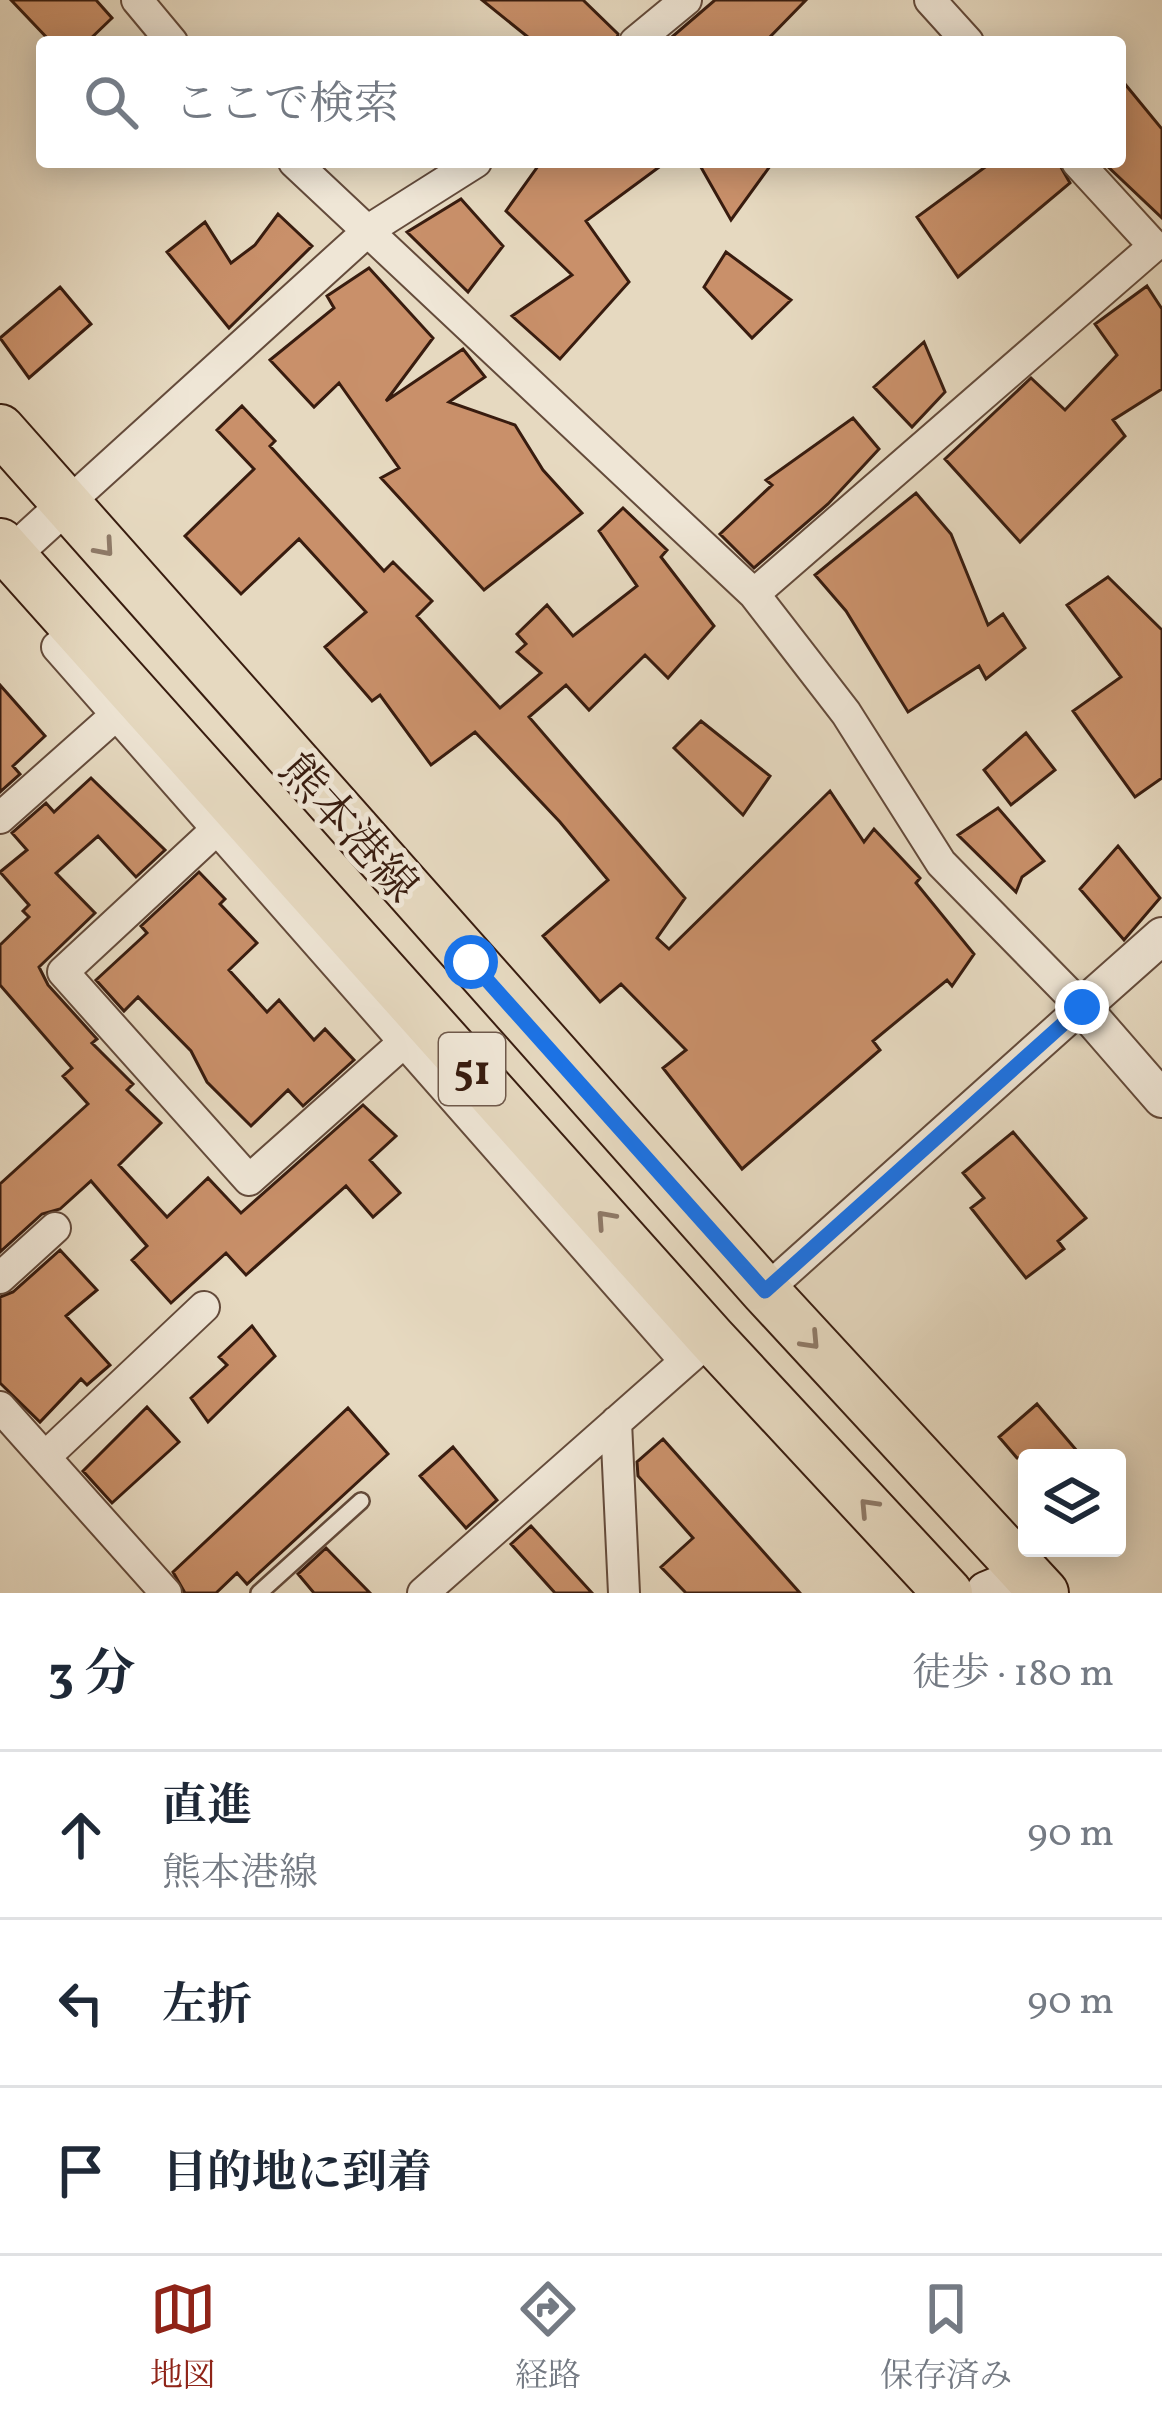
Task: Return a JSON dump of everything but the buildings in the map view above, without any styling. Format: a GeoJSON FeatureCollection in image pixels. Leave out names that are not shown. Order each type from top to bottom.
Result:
{"type":"FeatureCollection","features":[{"type":"Feature","properties":{"kind":"main road","name":"熊本港線"},"geometry":{"type":"LineString","coordinates":[[0,429],[765,1291],[1019,1589]]}},
{"type":"Feature","properties":{"kind":"main road","name":"熊本港線"},"geometry":{"type":"LineString","coordinates":[[4,555],[698,1350],[947,1593]]}},
{"type":"Feature","properties":{"kind":"street"},"geometry":{"type":"LineString","coordinates":[[137,0],[167,36]]}},
{"type":"Feature","properties":{"kind":"street"},"geometry":{"type":"LineString","coordinates":[[641,36],[686,0]]}},
{"type":"Feature","properties":{"kind":"street"},"geometry":{"type":"LineString","coordinates":[[930,0],[963,36]]}},
{"type":"Feature","properties":{"kind":"street"},"geometry":{"type":"LineString","coordinates":[[302,168],[754,594],[846,713],[941,863],[1082,1007],[1162,1099]]}},
{"type":"Feature","properties":{"kind":"street"},"geometry":{"type":"LineString","coordinates":[[4,555],[67,504],[370,229],[467,168]]}},
{"type":"Feature","properties":{"kind":"street"},"geometry":{"type":"LineString","coordinates":[[754,594],[1154,246],[1082,168]]}},
{"type":"Feature","properties":{"kind":"street"},"geometry":{"type":"LineString","coordinates":[[57,647],[404,1042],[698,1350],[423,1593]]}},
{"type":"Feature","properties":{"kind":"street"},"geometry":{"type":"LineString","coordinates":[[0,818],[116,715]]}},
{"type":"Feature","properties":{"kind":"street"},"geometry":{"type":"LineString","coordinates":[[217,829],[63,972],[249,1180],[404,1042]]}},
{"type":"Feature","properties":{"kind":"street"},"geometry":{"type":"LineString","coordinates":[[765,1291],[1162,937]]}},
{"type":"Feature","properties":{"kind":"street"},"geometry":{"type":"LineString","coordinates":[[0,1278],[55,1228]]}},
{"type":"Feature","properties":{"kind":"street"},"geometry":{"type":"LineString","coordinates":[[45,1457],[204,1307]]}},
{"type":"Feature","properties":{"kind":"street"},"geometry":{"type":"LineString","coordinates":[[0,1407],[166,1593]]}},
{"type":"Feature","properties":{"kind":"street"},"geometry":{"type":"LineString","coordinates":[[616,1422],[624,1593]]}},
{"type":"Feature","properties":{"kind":"lane"},"geometry":{"type":"LineString","coordinates":[[259,1593],[361,1502]]}},
{"type":"Feature","properties":{"kind":"route"},"geometry":{"type":"LineString","coordinates":[[471,962],[765,1291],[1082,1007]]}}]}
